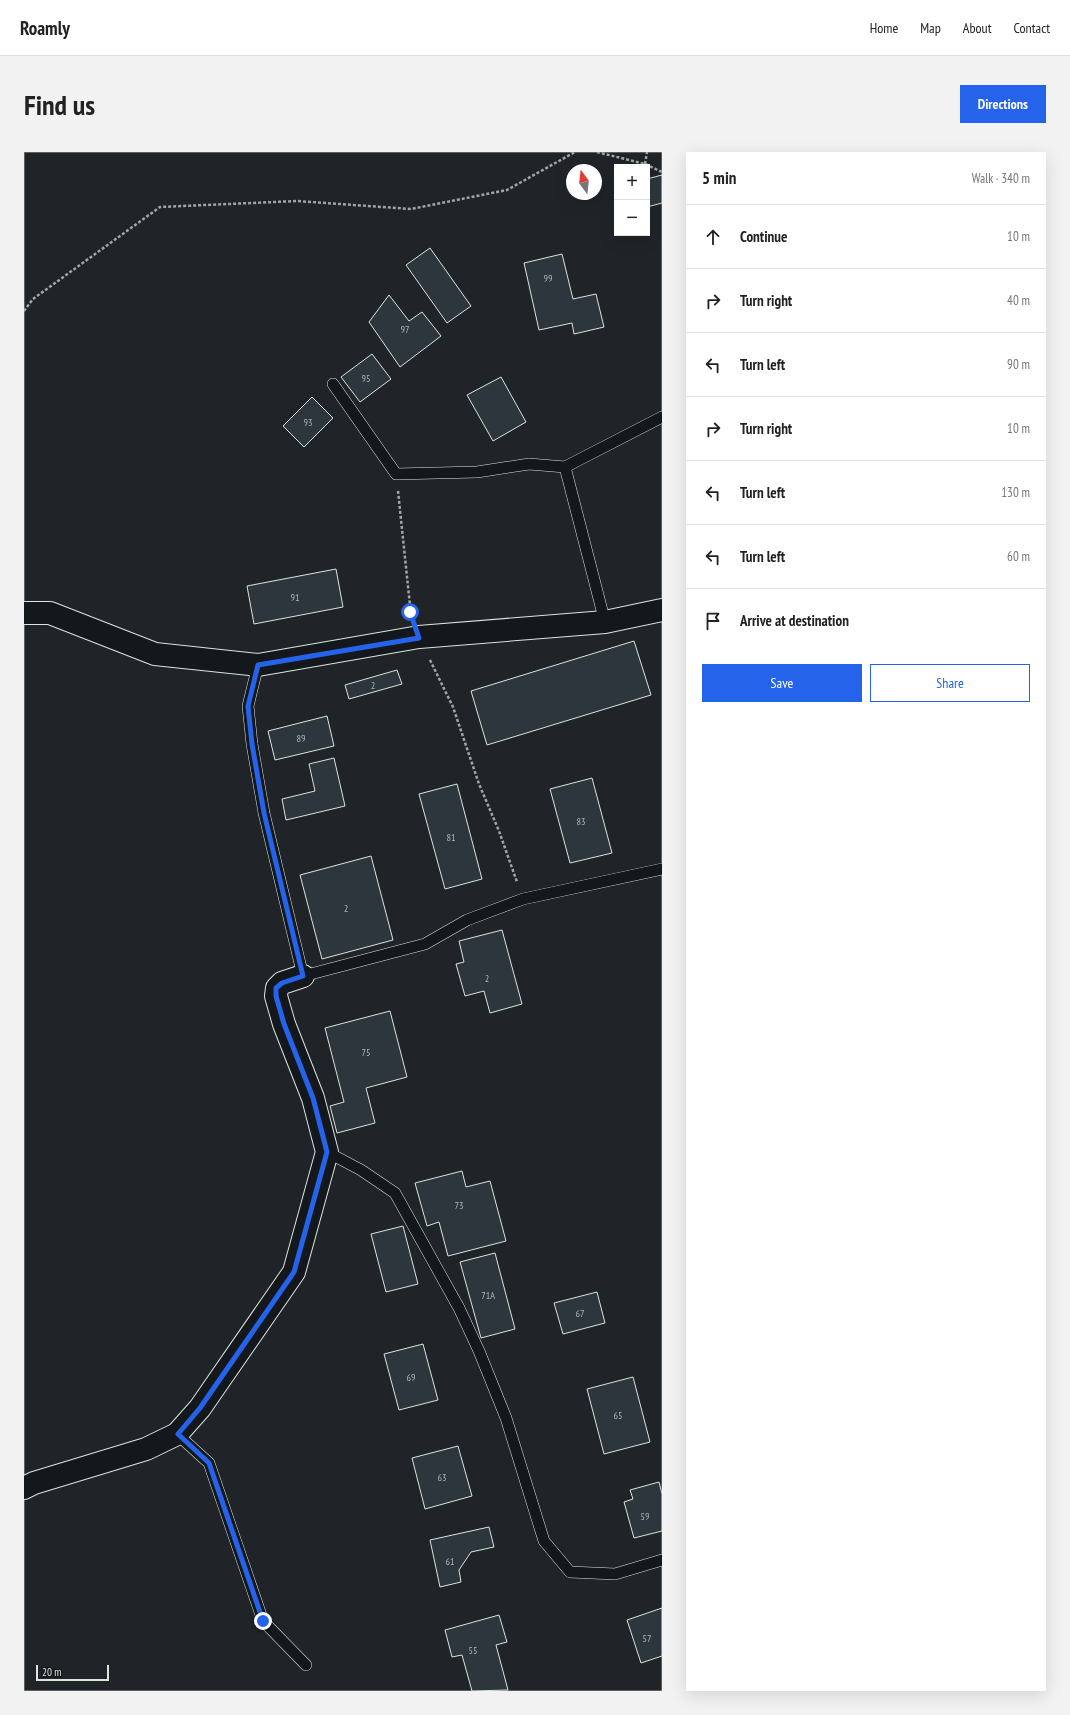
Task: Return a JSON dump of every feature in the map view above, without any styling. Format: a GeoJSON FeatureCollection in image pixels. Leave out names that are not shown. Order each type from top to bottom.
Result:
{"type":"FeatureCollection","features":[{"type":"Feature","properties":{"kind":"street"},"geometry":{"type":"LineString","coordinates":[[24,613],[50,613],[155,654],[258,665],[419,638],[605,622],[662,610]]}},
{"type":"Feature","properties":{"kind":"street"},"geometry":{"type":"LineString","coordinates":[[24,1488],[34,1483],[146,1449],[178,1434],[200,1408],[294,1272],[327,1152],[313,1098],[284,1024],[276,996],[276,988],[282,983],[303,976]]}},
{"type":"Feature","properties":{"kind":"lane"},"geometry":{"type":"LineString","coordinates":[[333,384],[396,474],[477,472],[529,464],[565,467],[662,417]]}},
{"type":"Feature","properties":{"kind":"lane"},"geometry":{"type":"LineString","coordinates":[[565,467],[605,622]]}},
{"type":"Feature","properties":{"kind":"lane"},"geometry":{"type":"LineString","coordinates":[[258,665],[248,706],[252,744],[264,813],[303,976],[425,944],[467,920],[522,899],[662,869]]}},
{"type":"Feature","properties":{"kind":"lane"},"geometry":{"type":"LineString","coordinates":[[327,1152],[361,1170],[395,1193],[459,1308],[480,1351],[506,1418],[544,1540],[570,1572],[615,1574],[662,1560]]}},
{"type":"Feature","properties":{"kind":"lane"},"geometry":{"type":"LineString","coordinates":[[178,1434],[209,1463],[263,1621],[306,1665]]}},
{"type":"Feature","properties":{"kind":"path"},"geometry":{"type":"LineString","coordinates":[[24,311],[33,299],[160,207],[297,201],[411,209],[507,190],[575,152]]}},
{"type":"Feature","properties":{"kind":"path"},"geometry":{"type":"LineString","coordinates":[[597,152],[645,164],[647,152]]}},
{"type":"Feature","properties":{"kind":"path"},"geometry":{"type":"LineString","coordinates":[[650,166],[662,172]]}},
{"type":"Feature","properties":{"kind":"path"},"geometry":{"type":"LineString","coordinates":[[396,474],[410,612],[419,638],[454,707],[479,784],[499,830],[522,899]]}},
{"type":"Feature","properties":{"kind":"shaded area"},"geometry":{"type":"Polygon","coordinates":[[[24,152],[662,152],[662,1691],[24,1691],[24,152]]]}},
{"type":"Feature","properties":{"kind":"building"},"geometry":{"type":"Polygon","coordinates":[[[662,175],[662,203],[650,206],[650,200],[650,178],[662,175]]]}},
{"type":"Feature","properties":{"kind":"building"},"geometry":{"type":"Polygon","coordinates":[[[430,248],[471,306],[447,323],[406,265],[430,248]]]}},
{"type":"Feature","properties":{"kind":"building"},"geometry":{"type":"Polygon","coordinates":[[[562,254],[573,299],[596,294],[604,327],[574,334],[572,323],[539,330],[524,263],[562,254]]]}},
{"type":"Feature","properties":{"kind":"building"},"geometry":{"type":"Polygon","coordinates":[[[389,295],[409,321],[422,312],[441,336],[400,367],[369,322],[389,295]]]}},
{"type":"Feature","properties":{"kind":"building"},"geometry":{"type":"Polygon","coordinates":[[[372,354],[391,379],[360,402],[341,377],[372,354]]]}},
{"type":"Feature","properties":{"kind":"building"},"geometry":{"type":"Polygon","coordinates":[[[501,377],[526,422],[493,441],[467,395],[501,377]]]}},
{"type":"Feature","properties":{"kind":"building"},"geometry":{"type":"Polygon","coordinates":[[[312,397],[333,418],[304,447],[283,426],[312,397]]]}},
{"type":"Feature","properties":{"kind":"building"},"geometry":{"type":"Polygon","coordinates":[[[336,569],[343,607],[254,624],[247,586],[336,569]]]}},
{"type":"Feature","properties":{"kind":"building"},"geometry":{"type":"Polygon","coordinates":[[[634,641],[651,695],[487,745],[471,691],[634,641]]]}},
{"type":"Feature","properties":{"kind":"building"},"geometry":{"type":"Polygon","coordinates":[[[397,670],[402,684],[349,699],[345,685],[397,670]]]}},
{"type":"Feature","properties":{"kind":"building"},"geometry":{"type":"Polygon","coordinates":[[[327,716],[334,746],[275,760],[268,731],[327,716]]]}},
{"type":"Feature","properties":{"kind":"building"},"geometry":{"type":"Polygon","coordinates":[[[334,758],[345,806],[286,820],[282,799],[315,791],[309,764],[334,758]]]}},
{"type":"Feature","properties":{"kind":"building"},"geometry":{"type":"Polygon","coordinates":[[[592,778],[612,853],[570,863],[550,789],[592,778]]]}},
{"type":"Feature","properties":{"kind":"building"},"geometry":{"type":"Polygon","coordinates":[[[457,784],[482,879],[445,889],[419,794],[457,784]]]}},
{"type":"Feature","properties":{"kind":"building"},"geometry":{"type":"Polygon","coordinates":[[[371,856],[393,940],[322,959],[300,875],[371,856]]]}},
{"type":"Feature","properties":{"kind":"building"},"geometry":{"type":"Polygon","coordinates":[[[502,930],[522,1004],[490,1013],[484,991],[465,996],[456,964],[464,962],[459,941],[502,930]]]}},
{"type":"Feature","properties":{"kind":"building"},"geometry":{"type":"Polygon","coordinates":[[[390,1011],[407,1077],[366,1088],[375,1123],[337,1133],[330,1106],[344,1102],[325,1028],[390,1011]]]}},
{"type":"Feature","properties":{"kind":"building"},"geometry":{"type":"Polygon","coordinates":[[[462,1171],[466,1187],[490,1181],[506,1241],[448,1256],[439,1222],[427,1226],[415,1183],[462,1171]]]}},
{"type":"Feature","properties":{"kind":"building"},"geometry":{"type":"Polygon","coordinates":[[[403,1226],[418,1284],[386,1292],[371,1234],[403,1226]]]}},
{"type":"Feature","properties":{"kind":"building"},"geometry":{"type":"Polygon","coordinates":[[[495,1253],[515,1329],[481,1338],[460,1262],[495,1253]]]}},
{"type":"Feature","properties":{"kind":"building"},"geometry":{"type":"Polygon","coordinates":[[[597,1292],[605,1323],[563,1334],[554,1303],[597,1292]]]}},
{"type":"Feature","properties":{"kind":"building"},"geometry":{"type":"Polygon","coordinates":[[[423,1344],[438,1400],[399,1410],[384,1354],[423,1344]]]}},
{"type":"Feature","properties":{"kind":"building"},"geometry":{"type":"Polygon","coordinates":[[[633,1377],[650,1442],[604,1454],[587,1389],[633,1377]]]}},
{"type":"Feature","properties":{"kind":"building"},"geometry":{"type":"Polygon","coordinates":[[[458,1446],[472,1496],[425,1509],[412,1458],[458,1446]]]}},
{"type":"Feature","properties":{"kind":"building"},"geometry":{"type":"Polygon","coordinates":[[[659,1482],[662,1494],[662,1531],[634,1538],[624,1502],[633,1499],[630,1490],[659,1482]]]}},
{"type":"Feature","properties":{"kind":"building"},"geometry":{"type":"Polygon","coordinates":[[[489,1527],[494,1547],[471,1552],[459,1570],[461,1582],[440,1587],[430,1540],[489,1527]]]}},
{"type":"Feature","properties":{"kind":"building"},"geometry":{"type":"Polygon","coordinates":[[[662,1608],[662,1656],[641,1663],[627,1620],[662,1608]]]}},
{"type":"Feature","properties":{"kind":"building"},"geometry":{"type":"Polygon","coordinates":[[[499,1615],[507,1642],[496,1645],[508,1690],[472,1691],[462,1655],[452,1657],[445,1630],[499,1615]]]}},
{"type":"Feature","properties":{"kind":"route"},"geometry":{"type":"LineString","coordinates":[[263,1621],[209,1463],[178,1434],[200,1408],[294,1272],[327,1152],[313,1098],[284,1024],[276,996],[276,988],[282,983],[303,976],[264,813],[252,744],[248,706],[258,665],[419,638],[410,612]]}}]}
